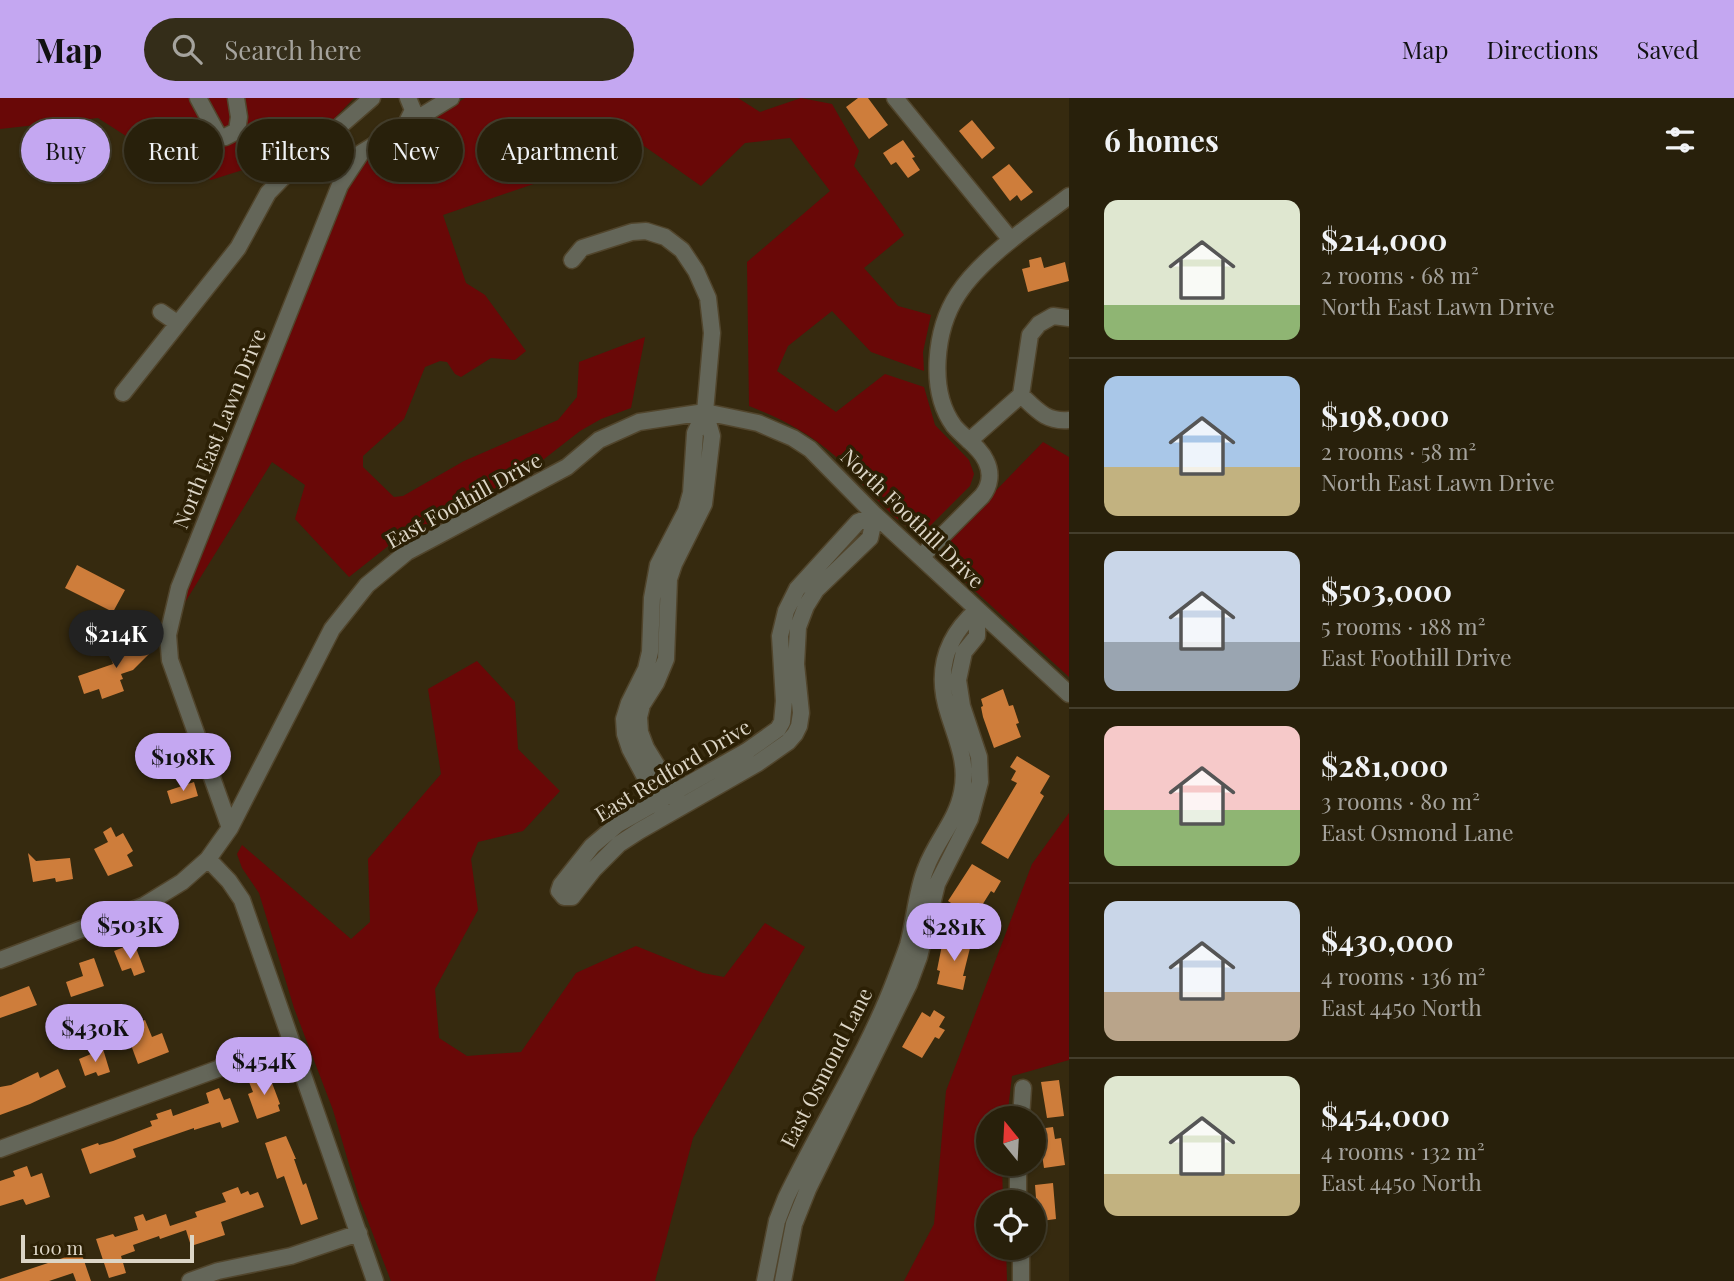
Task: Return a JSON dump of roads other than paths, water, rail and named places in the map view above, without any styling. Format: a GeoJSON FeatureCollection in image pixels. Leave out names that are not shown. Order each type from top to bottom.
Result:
{"type":"FeatureCollection","features":[{"type":"Feature","properties":{"kind":"street"},"geometry":{"type":"LineString","coordinates":[[198,98],[218,135],[225,137],[237,131],[239,124],[236,98]]}},
{"type":"Feature","properties":{"kind":"street"},"geometry":{"type":"LineString","coordinates":[[123,393],[238,248],[268,193],[295,165],[372,98]]}},
{"type":"Feature","properties":{"kind":"street"},"geometry":{"type":"LineString","coordinates":[[408,98],[413,110],[408,119]]}},
{"type":"Feature","properties":{"kind":"street","name":"North East Lawn Drive"},"geometry":{"type":"LineString","coordinates":[[415,119],[451,98]]}},
{"type":"Feature","properties":{"kind":"street"},"geometry":{"type":"LineString","coordinates":[[895,98],[1011,240]]}},
{"type":"Feature","properties":{"kind":"street","name":"North East Lawn Drive"},"geometry":{"type":"LineString","coordinates":[[230,828],[170,660],[170,620],[178,588],[340,185],[361,153],[368,148]]}},
{"type":"Feature","properties":{"kind":"street"},"geometry":{"type":"LineString","coordinates":[[921,557],[949,532],[982,496],[990,477],[987,461],[953,425],[941,394],[938,351],[947,313],[965,283],[1011,240],[1069,196]]}},
{"type":"Feature","properties":{"kind":"street"},"geometry":{"type":"LineString","coordinates":[[572,260],[582,248],[646,231],[665,237],[682,250],[696,271],[708,298],[712,333],[705,412],[695,433],[688,503],[658,565],[652,598],[650,652],[646,669],[624,719],[630,749],[662,808]]}},
{"type":"Feature","properties":{"kind":"street"},"geometry":{"type":"LineString","coordinates":[[161,312],[177,323]]}},
{"type":"Feature","properties":{"kind":"street"},"geometry":{"type":"LineString","coordinates":[[969,442],[1021,395],[1030,335],[1039,324],[1053,316],[1069,318]]}},
{"type":"Feature","properties":{"kind":"street"},"geometry":{"type":"LineString","coordinates":[[1021,395],[1043,415],[1056,422],[1069,421]]}},
{"type":"Feature","properties":{"kind":"street"},"geometry":{"type":"LineString","coordinates":[[677,799],[646,748],[640,732],[639,718],[642,705],[656,683],[666,659],[669,579],[704,504],[712,436],[705,412]]}},
{"type":"Feature","properties":{"kind":"street","name":"East Foothill Drive"},"geometry":{"type":"LineString","coordinates":[[0,960],[156,900],[208,859],[230,828],[332,629],[367,585],[407,552],[567,467],[599,440],[639,422],[705,412]]}},
{"type":"Feature","properties":{"kind":"street","name":"North Foothill Drive"},"geometry":{"type":"LineString","coordinates":[[705,412],[758,424],[793,438],[810,449],[875,515],[1069,694]]}},
{"type":"Feature","properties":{"kind":"street","name":"East Redford Drive"},"geometry":{"type":"LineString","coordinates":[[662,808],[618,824],[592,846],[561,885],[561,895],[572,897],[594,869],[662,808],[758,764],[795,734],[801,713],[796,664],[798,627],[816,590],[870,538],[875,515]]}},
{"type":"Feature","properties":{"kind":"street","name":"East Osmond Lane"},"geometry":{"type":"LineString","coordinates":[[765,1281],[777,1221],[786,1198],[869,1036],[894,983],[925,901],[975,806],[980,782],[976,744],[959,696],[954,656],[977,636],[977,610]]}},
{"type":"Feature","properties":{"kind":"street"},"geometry":{"type":"LineString","coordinates":[[208,859],[229,881],[242,900],[375,1281]]}},
{"type":"Feature","properties":{"kind":"street","name":"East Osmond Lane"},"geometry":{"type":"LineString","coordinates":[[783,1281],[794,1224],[808,1189],[909,984],[919,957],[925,901]]}},
{"type":"Feature","properties":{"kind":"street"},"geometry":{"type":"LineString","coordinates":[[0,1149],[290,1042]]}},
{"type":"Feature","properties":{"kind":"street"},"geometry":{"type":"LineString","coordinates":[[1022,1106],[1023,1088]]}},
{"type":"Feature","properties":{"kind":"street"},"geometry":{"type":"LineString","coordinates":[[190,1281],[218,1271],[291,1256],[359,1233]]}},
{"type":"Feature","properties":{"kind":"street"},"geometry":{"type":"LineString","coordinates":[[1021,1260],[1021,1281]]}}]}
